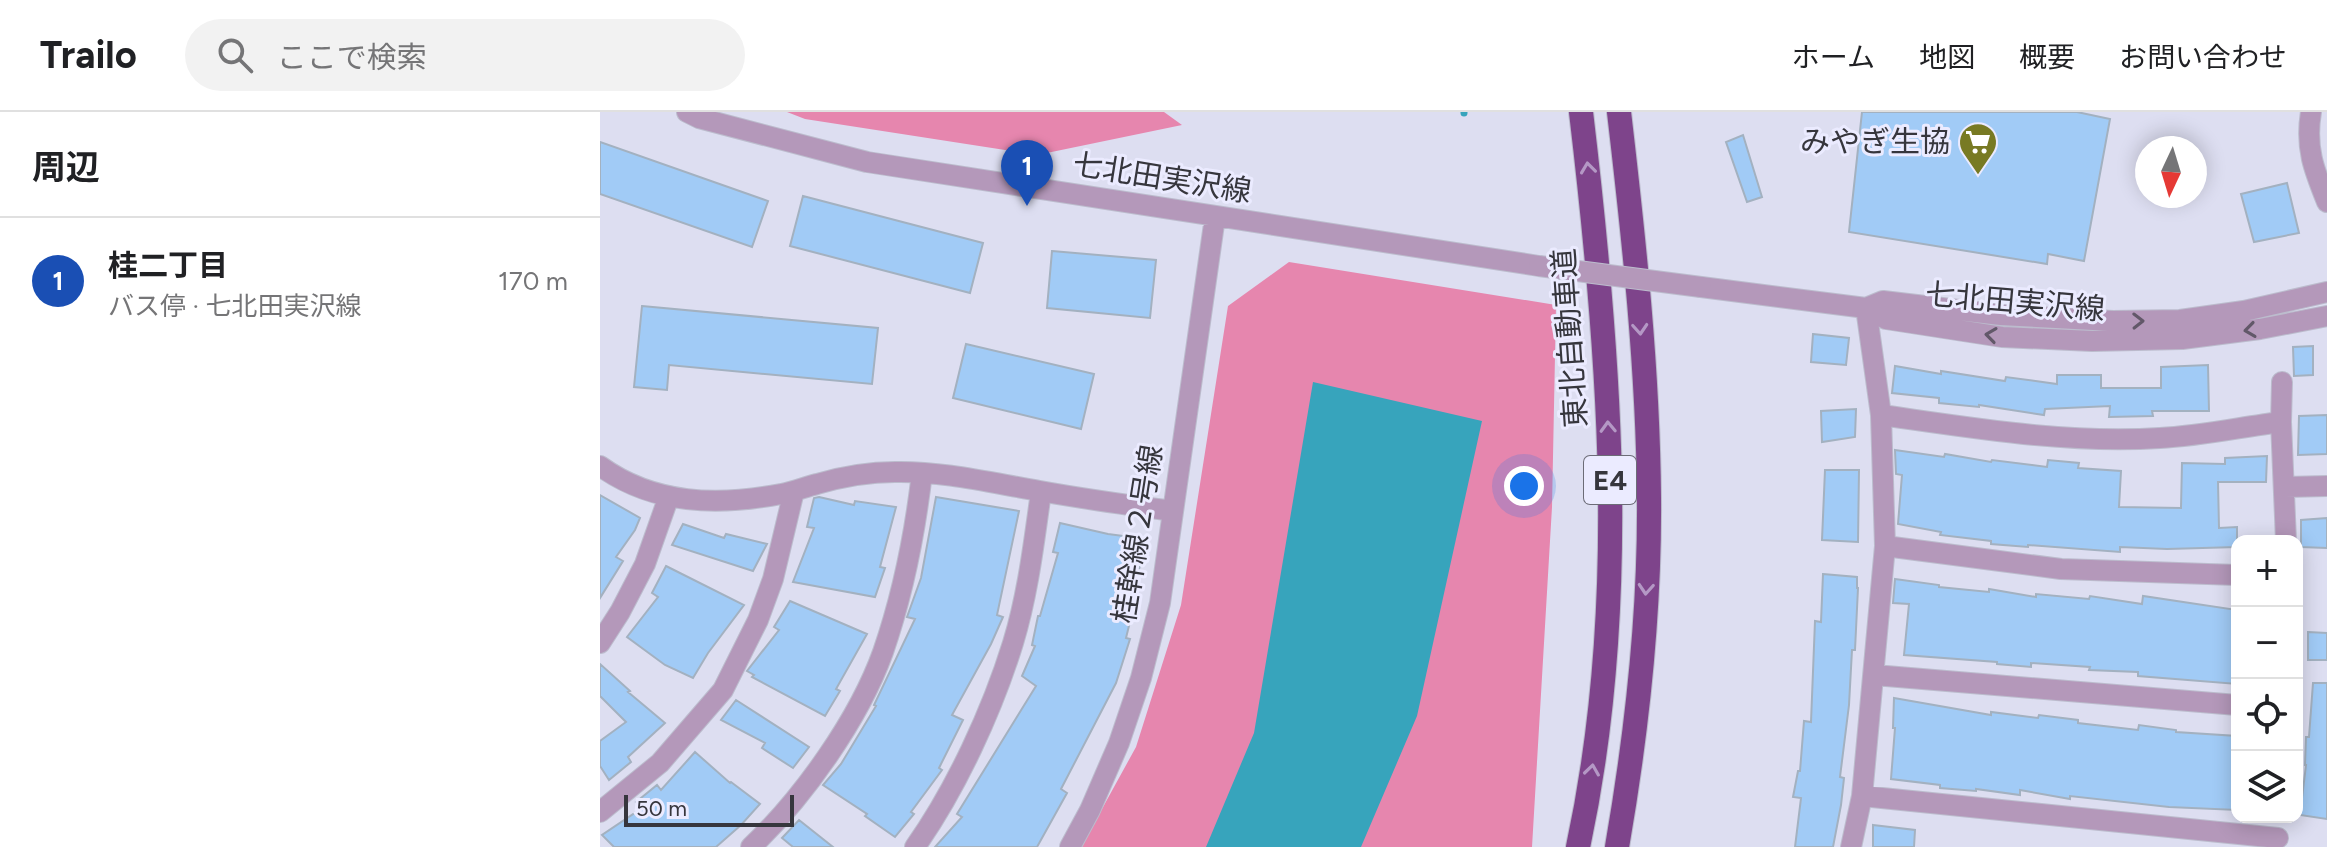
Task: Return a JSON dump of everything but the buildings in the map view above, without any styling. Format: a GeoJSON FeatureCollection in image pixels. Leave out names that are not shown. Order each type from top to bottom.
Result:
{"type":"FeatureCollection","features":[{"type":"Feature","properties":{"kind":"highway","name":"東北自動車道"},"geometry":{"type":"LineString","coordinates":[[1578,847],[1600,712],[1609,601],[1610,468],[1595,225],[1581,112]]}},
{"type":"Feature","properties":{"kind":"highway","name":"E4"},"geometry":{"type":"LineString","coordinates":[[1617,847],[1629,780],[1638,692],[1648,572],[1649,497],[1644,371],[1619,112]]}},
{"type":"Feature","properties":{"kind":"street","name":"七北田実沢線"},"geometry":{"type":"LineString","coordinates":[[687,112],[699,118],[867,162],[1539,266],[1866,308],[1886,319],[2002,337],[2092,341],[2182,339],[2327,316]]}},
{"type":"Feature","properties":{"kind":"street"},"geometry":{"type":"LineString","coordinates":[[2311,112],[2308,133],[2311,162],[2327,202]]}},
{"type":"Feature","properties":{"kind":"street","name":"桂幹線２号線"},"geometry":{"type":"LineString","coordinates":[[1070,847],[1109,767],[1141,678],[1160,603],[1215,217]]}},
{"type":"Feature","properties":{"kind":"street"},"geometry":{"type":"LineString","coordinates":[[1851,847],[1862,796],[1885,546],[1881,415],[1866,308],[1883,301],[2026,316],[2113,321],[2180,320],[2244,311],[2327,292]]}},
{"type":"Feature","properties":{"kind":"street"},"geometry":{"type":"LineString","coordinates":[[2282,382],[2286,535]]}},
{"type":"Feature","properties":{"kind":"street"},"geometry":{"type":"LineString","coordinates":[[1881,415],[1997,431],[2088,439],[2162,438],[2281,422]]}},
{"type":"Feature","properties":{"kind":"street"},"geometry":{"type":"LineString","coordinates":[[600,466],[614,477],[669,496],[711,503],[794,491],[857,475],[894,472],[922,473],[1173,511]]}},
{"type":"Feature","properties":{"kind":"street"},"geometry":{"type":"LineString","coordinates":[[751,847],[801,794],[862,698],[882,653],[910,552],[922,473]]}},
{"type":"Feature","properties":{"kind":"street"},"geometry":{"type":"LineString","coordinates":[[2284,487],[2327,486]]}},
{"type":"Feature","properties":{"kind":"street"},"geometry":{"type":"LineString","coordinates":[[600,812],[660,763],[723,690],[747,645],[768,593],[794,491]]}},
{"type":"Feature","properties":{"kind":"street"},"geometry":{"type":"LineString","coordinates":[[915,847],[950,791],[1005,665],[1025,591],[1041,492]]}},
{"type":"Feature","properties":{"kind":"street"},"geometry":{"type":"LineString","coordinates":[[600,643],[645,564],[669,496]]}},
{"type":"Feature","properties":{"kind":"street"},"geometry":{"type":"LineString","coordinates":[[1885,546],[2061,569],[2231,575]]}},
{"type":"Feature","properties":{"kind":"street"},"geometry":{"type":"LineString","coordinates":[[600,603],[620,612]]}},
{"type":"Feature","properties":{"kind":"street"},"geometry":{"type":"LineString","coordinates":[[1874,675],[2231,705]]}},
{"type":"Feature","properties":{"kind":"street"},"geometry":{"type":"LineString","coordinates":[[1862,796],[2278,843],[2280,823]]}},
{"type":"Feature","properties":{"kind":"shaded area"},"geometry":{"type":"Polygon","coordinates":[[[787,112],[1164,112],[1182,125],[1037,155],[805,119],[787,112]]]}},
{"type":"Feature","properties":{"kind":"shaded area"},"geometry":{"type":"Polygon","coordinates":[[[1289,262],[1556,305],[1552,507],[1532,847],[1081,847],[1136,747],[1181,605],[1228,306],[1289,262]]]}},
{"type":"Feature","properties":{"kind":"water"},"geometry":{"type":"Polygon","coordinates":[[[1313,382],[1482,421],[1417,716],[1361,847],[1206,847],[1254,733],[1313,382]]]}},
{"type":"Feature","properties":{"kind":"place","name":"みやぎ生協"},"geometry":{"type":"Point","coordinates":[1978,176]}},
{"type":"Feature","properties":{"kind":"place","name":"桂二丁目"},"geometry":{"type":"Point","coordinates":[1027,206]}}]}
